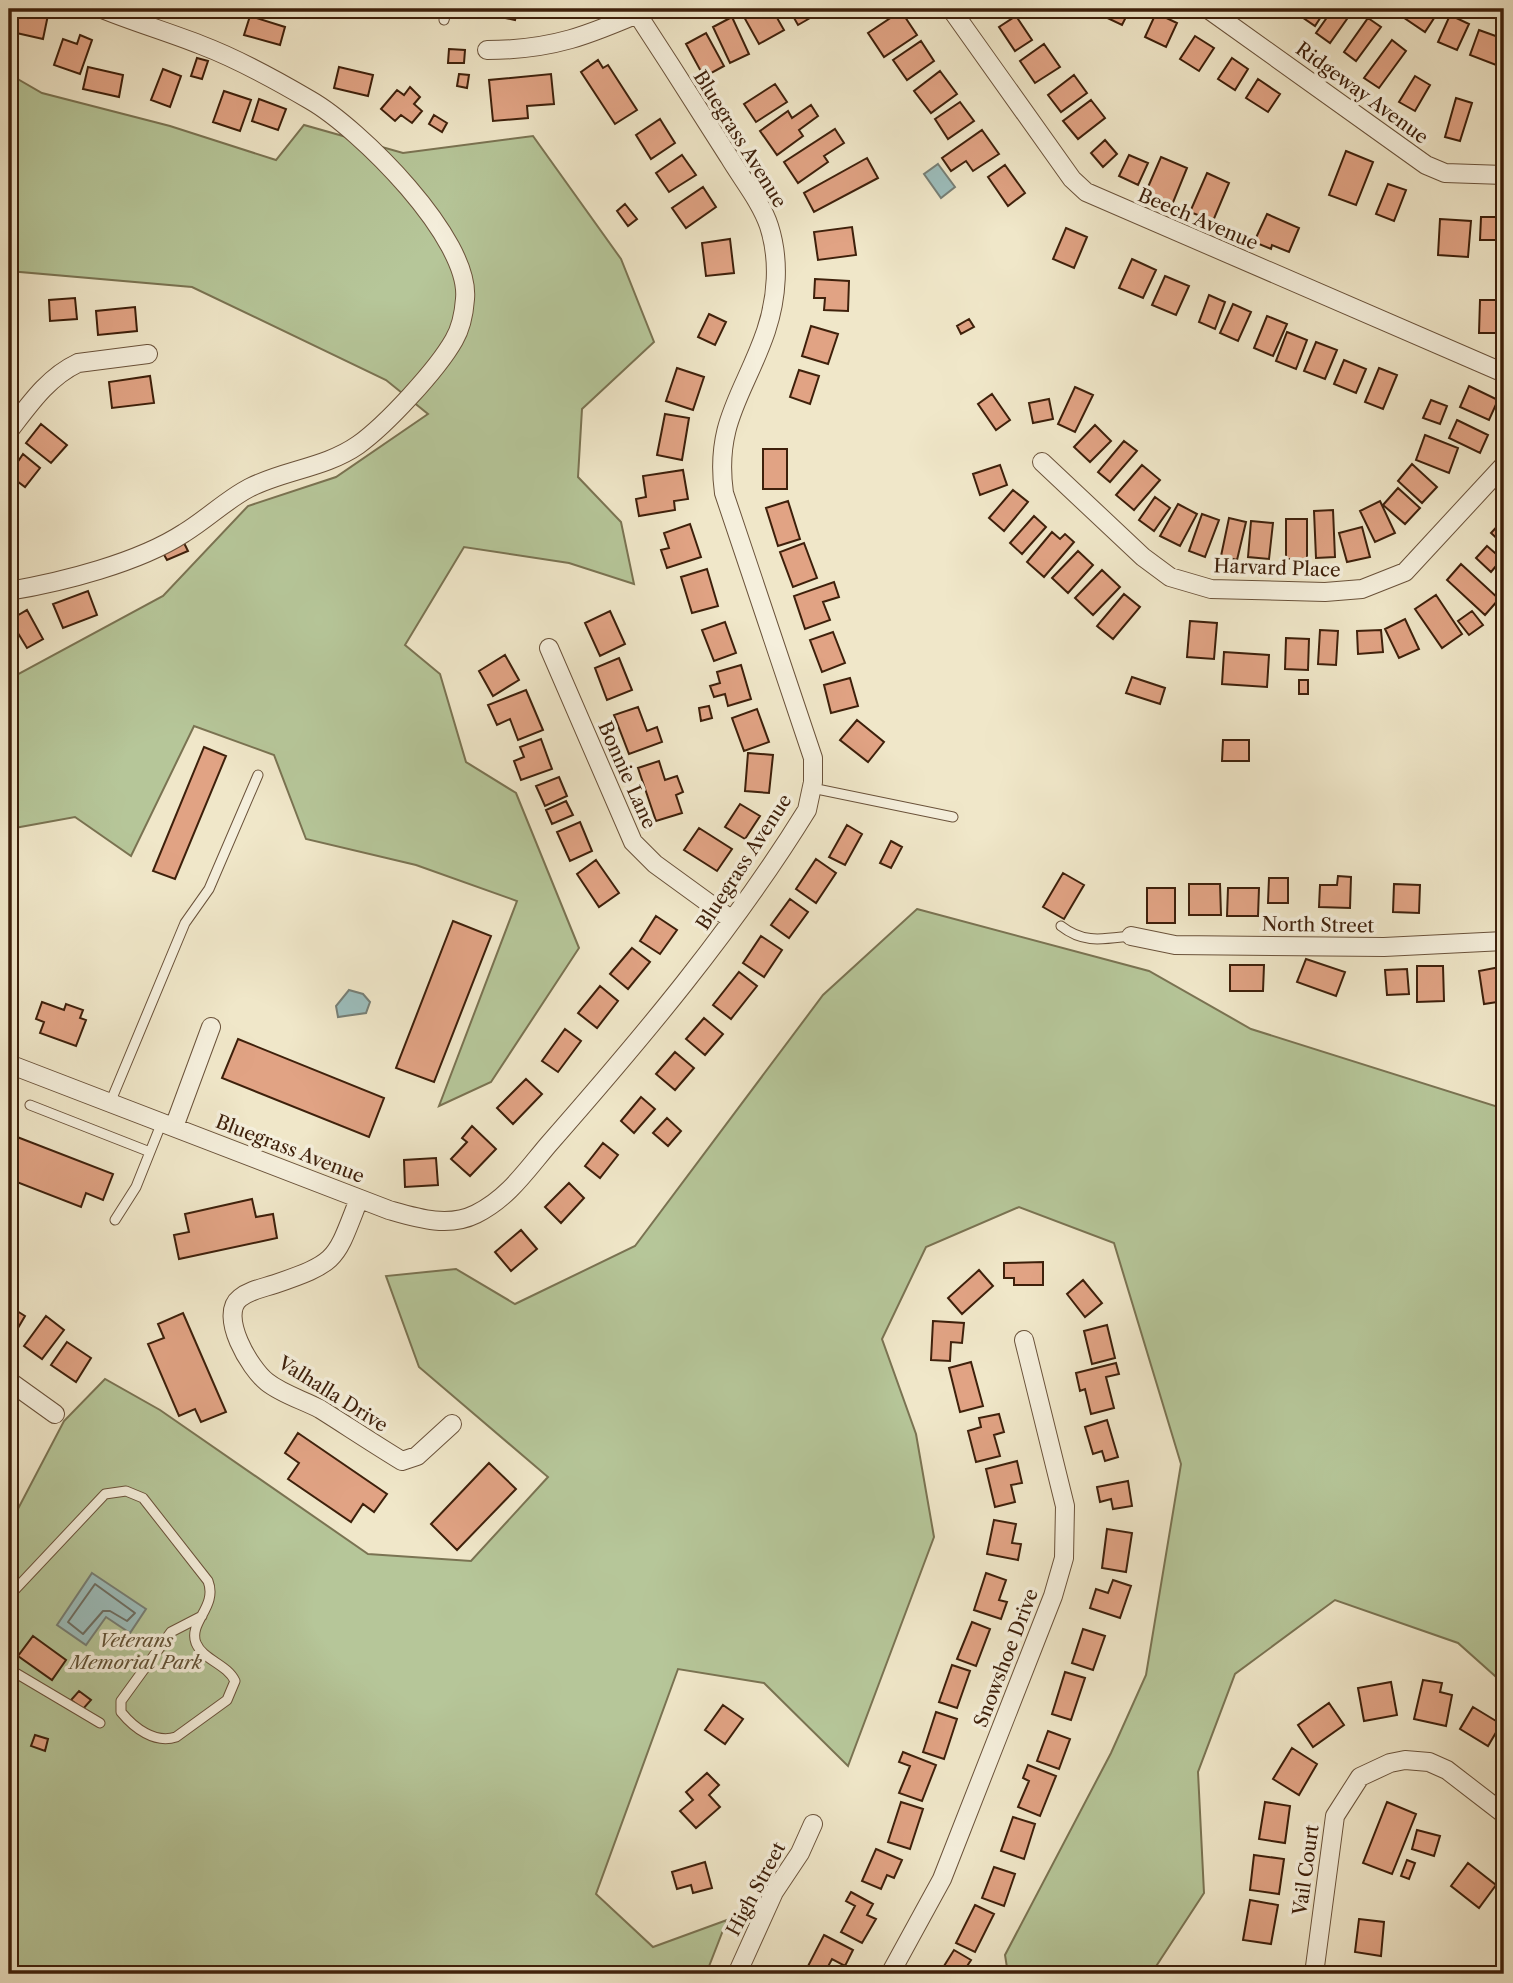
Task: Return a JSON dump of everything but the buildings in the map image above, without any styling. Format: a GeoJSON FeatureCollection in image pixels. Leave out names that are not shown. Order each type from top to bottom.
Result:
{"type":"FeatureCollection","features":[{"type":"Feature","properties":{"kind":"street"},"geometry":{"type":"LineString","coordinates":[[9,591],[52,584],[141,554],[183,534],[251,487],[336,458],[359,445],[438,363],[454,340],[462,318],[465,290],[449,247],[410,187],[356,132],[310,100],[251,69],[205,47],[102,9]]}},
{"type":"Feature","properties":{"kind":"street","name":"Beech Avenue"},"geometry":{"type":"LineString","coordinates":[[951,9],[1072,179],[1086,192],[1504,373]]}},
{"type":"Feature","properties":{"kind":"street","name":"Ridgeway Avenue"},"geometry":{"type":"LineString","coordinates":[[1208,9],[1426,165],[1445,173],[1504,175]]}},
{"type":"Feature","properties":{"kind":"street"},"geometry":{"type":"LineString","coordinates":[[487,50],[552,46],[608,29],[640,10]]}},
{"type":"Feature","properties":{"kind":"street","name":"Bluegrass Avenue"},"geometry":{"type":"LineString","coordinates":[[9,1064],[359,1199],[414,1217],[451,1221],[475,1215],[504,1197],[611,1072],[732,920],[807,810],[812,788],[813,758],[724,493],[720,468],[728,419],[759,350],[772,309],[775,268],[770,229],[640,10]]}},
{"type":"Feature","properties":{"kind":"street"},"geometry":{"type":"LineString","coordinates":[[9,431],[50,380],[65,369],[78,363],[148,354]]}},
{"type":"Feature","properties":{"kind":"street","name":"Harvard Place"},"geometry":{"type":"LineString","coordinates":[[1042,463],[1143,557],[1170,577],[1211,589],[1325,592],[1356,591],[1405,572],[1504,465]]}},
{"type":"Feature","properties":{"kind":"street","name":"Bonnie Lane"},"geometry":{"type":"LineString","coordinates":[[549,648],[633,842],[654,864],[732,920]]}},
{"type":"Feature","properties":{"kind":"street","name":"North Street"},"geometry":{"type":"LineString","coordinates":[[1131,936],[1175,945],[1384,947],[1504,941]]}},
{"type":"Feature","properties":{"kind":"street"},"geometry":{"type":"LineString","coordinates":[[168,1124],[211,1027]]}},
{"type":"Feature","properties":{"kind":"street","name":"Valhalla Drive"},"geometry":{"type":"LineString","coordinates":[[359,1199],[339,1250],[324,1266],[253,1290],[237,1300],[232,1312],[234,1329],[245,1353],[267,1382],[319,1409],[402,1461],[417,1456],[452,1424]]}},
{"type":"Feature","properties":{"kind":"street","name":"Snowshoe Drive"},"geometry":{"type":"LineString","coordinates":[[890,1974],[926,1911],[964,1827],[1053,1596],[1065,1558],[1065,1506],[1024,1340]]}},
{"type":"Feature","properties":{"kind":"street"},"geometry":{"type":"LineString","coordinates":[[9,1381],[55,1414]]}},
{"type":"Feature","properties":{"kind":"street","name":"Vail Court"},"geometry":{"type":"LineString","coordinates":[[1314,1974],[1335,1816],[1360,1777],[1390,1763],[1405,1760],[1429,1762],[1447,1770],[1504,1814]]}},
{"type":"Feature","properties":{"kind":"street","name":"High Street"},"geometry":{"type":"LineString","coordinates":[[737,1974],[774,1892],[800,1853],[813,1824]]}},
{"type":"Feature","properties":{"kind":"lane"},"geometry":{"type":"LineString","coordinates":[[444,20],[447,9]]}},
{"type":"Feature","properties":{"kind":"lane"},"geometry":{"type":"LineString","coordinates":[[110,1103],[185,923],[209,889],[258,775]]}},
{"type":"Feature","properties":{"kind":"lane"},"geometry":{"type":"LineString","coordinates":[[812,788],[953,817]]}},
{"type":"Feature","properties":{"kind":"lane"},"geometry":{"type":"LineString","coordinates":[[1061,926],[1087,941],[1131,936]]}},
{"type":"Feature","properties":{"kind":"lane"},"geometry":{"type":"LineString","coordinates":[[30,1105],[150,1153]]}},
{"type":"Feature","properties":{"kind":"lane"},"geometry":{"type":"LineString","coordinates":[[115,1220],[136,1187],[150,1153],[168,1124]]}},
{"type":"Feature","properties":{"kind":"lane"},"geometry":{"type":"LineString","coordinates":[[9,1595],[94,1502],[114,1490],[126,1491],[143,1498],[208,1581],[212,1591],[210,1602],[195,1632],[195,1642],[201,1651],[230,1672],[235,1681],[234,1690],[228,1700],[176,1737],[166,1740],[153,1737],[128,1721],[121,1712],[121,1701],[171,1632],[202,1616]]}},
{"type":"Feature","properties":{"kind":"lane"},"geometry":{"type":"LineString","coordinates":[[9,1669],[100,1723]]}},
{"type":"Feature","properties":{"kind":"green space"},"geometry":{"type":"Polygon","coordinates":[[[9,74],[42,93],[170,126],[276,160],[304,125],[403,153],[533,136],[621,259],[654,342],[582,409],[578,477],[621,522],[634,584],[569,563],[464,547],[405,645],[440,674],[466,762],[516,793],[579,948],[491,1082],[439,1106],[517,901],[416,865],[306,839],[274,755],[194,726],[131,856],[75,817],[9,829],[9,679],[163,596],[248,506],[336,477],[428,414],[386,380],[192,287],[9,271],[9,74]]]}},
{"type":"Feature","properties":{"kind":"green space","name":"Veterans Memorial Park"},"geometry":{"type":"Polygon","coordinates":[[[917,909],[1149,971],[1251,1029],[1498,1107],[1504,1104],[1504,1684],[1458,1643],[1335,1600],[1235,1674],[1198,1772],[1204,1893],[1151,1974],[1008,1974],[1005,1955],[1111,1753],[1146,1675],[1181,1464],[1114,1243],[1019,1207],[926,1247],[882,1339],[916,1434],[934,1537],[848,1766],[764,1683],[678,1669],[596,1894],[653,1947],[727,1920],[706,1974],[9,1974],[9,1526],[64,1421],[105,1379],[160,1410],[368,1554],[471,1561],[548,1477],[419,1367],[386,1276],[456,1269],[515,1304],[635,1246],[823,995],[917,909]]]}},
{"type":"Feature","properties":{"kind":"water"},"geometry":{"type":"Polygon","coordinates":[[[938,164],[955,187],[941,198],[924,174],[938,164]]]}},
{"type":"Feature","properties":{"kind":"water"},"geometry":{"type":"Polygon","coordinates":[[[349,990],[363,994],[370,1002],[366,1013],[338,1017],[336,1006],[349,990]]]}},
{"type":"Feature","properties":{"kind":"water"},"geometry":{"type":"Polygon","coordinates":[[[92,1573],[146,1609],[130,1633],[106,1617],[86,1645],[57,1625],[92,1573]]]}}]}
